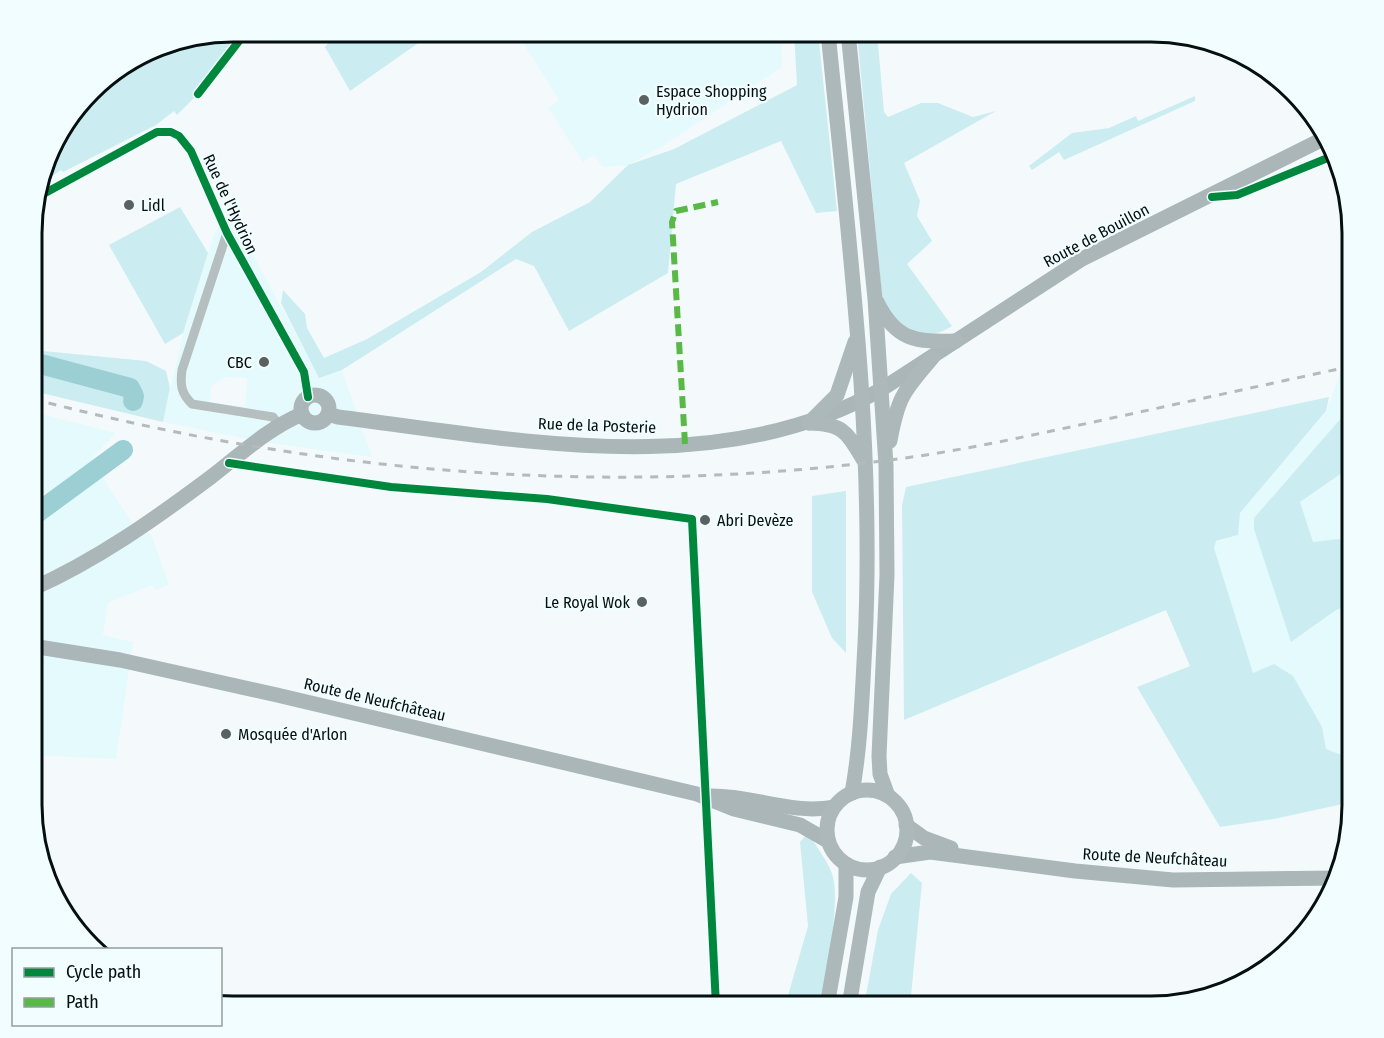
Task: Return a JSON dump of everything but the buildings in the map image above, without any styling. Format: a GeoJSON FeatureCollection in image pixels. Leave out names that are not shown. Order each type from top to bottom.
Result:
{"type":"FeatureCollection","features":[{"type":"Feature","properties":{"kind":"highway"},"geometry":{"type":"LineString","coordinates":[[829,42],[857,339],[865,462],[867,600],[859,755],[852,793]]}},
{"type":"Feature","properties":{"kind":"highway"},"geometry":{"type":"LineString","coordinates":[[849,42],[882,389],[888,424],[887,575],[880,774],[888,796],[903,814],[906,825],[904,842],[895,857],[880,867],[862,869],[846,864],[835,854],[828,841],[829,818],[834,807],[852,793],[864,790],[888,796]]}},
{"type":"Feature","properties":{"kind":"highway"},"geometry":{"type":"LineString","coordinates":[[875,299],[896,330],[912,339],[956,341]]}},
{"type":"Feature","properties":{"kind":"highway"},"geometry":{"type":"LineString","coordinates":[[809,423],[837,395],[846,373],[851,348],[857,339]]}},
{"type":"Feature","properties":{"kind":"highway"},"geometry":{"type":"LineString","coordinates":[[888,424],[903,392],[933,357]]}},
{"type":"Feature","properties":{"kind":"highway"},"geometry":{"type":"LineString","coordinates":[[809,423],[832,424],[847,433],[865,462]]}},
{"type":"Feature","properties":{"kind":"highway"},"geometry":{"type":"LineString","coordinates":[[829,996],[846,897],[846,864]]}},
{"type":"Feature","properties":{"kind":"highway"},"geometry":{"type":"LineString","coordinates":[[851,996],[868,892],[880,867]]}},
{"type":"Feature","properties":{"kind":"main road","name":"Route de Bouillon"},"geometry":{"type":"LineString","coordinates":[[861,401],[1083,259],[1318,142]]}},
{"type":"Feature","properties":{"kind":"main road"},"geometry":{"type":"LineString","coordinates":[[302,414],[302,403],[308,397],[318,395],[328,403],[328,414]]}},
{"type":"Feature","properties":{"kind":"main road","name":"Rue de la Posterie"},"geometry":{"type":"LineString","coordinates":[[42,584],[97,556],[188,494],[279,424],[302,414],[306,420],[315,423],[323,420],[328,414],[523,440],[621,447],[749,437],[809,423],[861,401]]}},
{"type":"Feature","properties":{"kind":"main road","name":"Route de Neufchâteau"},"geometry":{"type":"LineString","coordinates":[[42,645],[266,692],[707,796],[734,809],[800,825],[828,841]]}},
{"type":"Feature","properties":{"kind":"main road","name":"Route de Neufchâteau"},"geometry":{"type":"LineString","coordinates":[[707,796],[731,796],[799,810],[834,807]]}},
{"type":"Feature","properties":{"kind":"main road","name":"Route de Neufchâteau"},"geometry":{"type":"LineString","coordinates":[[906,825],[924,838],[971,856]]}},
{"type":"Feature","properties":{"kind":"main road","name":"Route de Neufchâteau"},"geometry":{"type":"LineString","coordinates":[[895,857],[930,852],[1086,872],[1173,880],[1327,878]]}},
{"type":"Feature","properties":{"kind":"street","name":"Rue de l'Hydrion"},"geometry":{"type":"LineString","coordinates":[[47,192],[158,132],[171,132],[178,136],[191,151],[227,233],[304,372],[308,397]]}},
{"type":"Feature","properties":{"kind":"street"},"geometry":{"type":"LineString","coordinates":[[1212,196],[1237,195],[1327,159]]}},
{"type":"Feature","properties":{"kind":"street","name":"Rue de l'Hydrion"},"geometry":{"type":"LineString","coordinates":[[227,233],[182,370],[180,384],[184,396],[192,404],[273,417],[279,424]]}},
{"type":"Feature","properties":{"kind":"shaded area"},"geometry":{"type":"Polygon","coordinates":[[[238,42],[198,94],[177,115],[174,111],[156,125],[63,172],[61,170],[50,177],[74,127],[107,89],[127,74],[171,52],[208,44],[238,42]]]}},
{"type":"Feature","properties":{"kind":"shaded area"},"geometry":{"type":"Polygon","coordinates":[[[329,42],[420,42],[350,91],[325,47],[329,42]]]}},
{"type":"Feature","properties":{"kind":"shaded area"},"geometry":{"type":"Polygon","coordinates":[[[522,42],[781,42],[782,67],[660,148],[628,165],[603,167],[594,155],[583,162],[548,108],[559,100],[522,42]]]}},
{"type":"Feature","properties":{"kind":"shaded area"},"geometry":{"type":"Polygon","coordinates":[[[795,42],[819,42],[837,211],[816,213],[781,141],[676,184],[668,273],[569,331],[534,266],[516,259],[342,370],[319,378],[281,303],[283,290],[305,314],[307,328],[324,358],[367,339],[481,272],[532,232],[590,202],[628,165],[674,149],[797,85],[795,42]]]}},
{"type":"Feature","properties":{"kind":"shaded area"},"geometry":{"type":"Polygon","coordinates":[[[858,42],[878,42],[884,112],[888,117],[921,103],[938,103],[973,117],[996,111],[904,163],[920,201],[917,216],[932,241],[907,264],[952,326],[932,334],[899,327],[882,299],[858,42]]]}},
{"type":"Feature","properties":{"kind":"shaded area"},"geometry":{"type":"Polygon","coordinates":[[[1195,96],[1195,101],[1064,160],[1059,152],[1032,170],[1029,166],[1072,133],[1109,128],[1136,116],[1138,121],[1195,96]]]}},
{"type":"Feature","properties":{"kind":"shaded area"},"geometry":{"type":"Polygon","coordinates":[[[180,207],[208,253],[183,333],[165,344],[109,245],[180,207]]]}},
{"type":"Feature","properties":{"kind":"shaded area"},"geometry":{"type":"Polygon","coordinates":[[[231,214],[319,377],[342,370],[372,457],[256,441],[163,422],[183,333],[215,231],[231,214]],[[226,377],[211,386],[210,402],[245,407],[247,378],[226,377]]]}},
{"type":"Feature","properties":{"kind":"shaded area"},"geometry":{"type":"Polygon","coordinates":[[[42,351],[146,361],[166,371],[170,388],[163,422],[42,393],[42,351]]]}},
{"type":"Feature","properties":{"kind":"shaded area"},"geometry":{"type":"Polygon","coordinates":[[[1342,367],[1342,755],[1326,749],[1322,727],[1253,673],[1213,548],[1216,542],[1238,535],[1240,513],[1326,412],[1342,367]]]}},
{"type":"Feature","properties":{"kind":"shaded area"},"geometry":{"type":"Polygon","coordinates":[[[1329,397],[1326,411],[1240,513],[1238,535],[1216,541],[1214,548],[1253,673],[1274,664],[1293,676],[1322,727],[1326,749],[1342,755],[1342,804],[1274,819],[1220,827],[1137,687],[1190,666],[1166,610],[904,720],[902,505],[906,487],[1329,397]]]}},
{"type":"Feature","properties":{"kind":"shaded area"},"geometry":{"type":"Polygon","coordinates":[[[42,414],[116,433],[91,459],[134,526],[151,534],[169,585],[156,590],[152,585],[108,603],[103,635],[133,642],[116,759],[42,755],[42,414]]]}},
{"type":"Feature","properties":{"kind":"shaded area"},"geometry":{"type":"Polygon","coordinates":[[[1342,417],[1342,473],[1300,502],[1313,542],[1339,539],[1342,542],[1342,608],[1291,642],[1254,529],[1254,518],[1342,417]]]}},
{"type":"Feature","properties":{"kind":"shaded area"},"geometry":{"type":"Polygon","coordinates":[[[846,491],[846,653],[832,638],[812,592],[812,496],[846,491]]]}},
{"type":"Feature","properties":{"kind":"shaded area"},"geometry":{"type":"Polygon","coordinates":[[[805,836],[811,838],[831,871],[834,883],[832,937],[822,996],[788,996],[808,926],[800,842],[805,836]]]}},
{"type":"Feature","properties":{"kind":"shaded area"},"geometry":{"type":"Polygon","coordinates":[[[911,873],[922,883],[911,996],[866,996],[878,930],[891,894],[911,873]]]}},
{"type":"Feature","properties":{"kind":"waterway"},"geometry":{"type":"LineString","coordinates":[[42,364],[130,388],[134,396],[133,401]]}},
{"type":"Feature","properties":{"kind":"waterway"},"geometry":{"type":"LineString","coordinates":[[42,509],[123,450]]}},
{"type":"Feature","properties":{"kind":"railway"},"geometry":{"type":"LineString","coordinates":[[42,401],[141,425],[249,445],[357,461],[466,472],[575,477],[685,476],[795,470],[905,458],[979,446],[1342,368]]}},
{"type":"Feature","properties":{"kind":"marked path"},"geometry":{"type":"LineString","coordinates":[[685,444],[672,222],[676,211],[718,202]]}},
{"type":"Feature","properties":{"kind":"cycle path"},"geometry":{"type":"LineString","coordinates":[[198,94],[238,42]]}},
{"type":"Feature","properties":{"kind":"cycle path"},"geometry":{"type":"LineString","coordinates":[[47,192],[157,132],[171,132],[179,136],[191,151],[227,233],[304,372],[308,397]]}},
{"type":"Feature","properties":{"kind":"cycle path"},"geometry":{"type":"LineString","coordinates":[[1212,197],[1237,195],[1326,159]]}},
{"type":"Feature","properties":{"kind":"cycle path"},"geometry":{"type":"LineString","coordinates":[[229,463],[391,487],[547,499],[692,519],[716,996]]}},
{"type":"Feature","properties":{"kind":"place","name":"Espace Shopping Hydrion"},"geometry":{"type":"Point","coordinates":[644,100]}},
{"type":"Feature","properties":{"kind":"place","name":"Lidl"},"geometry":{"type":"Point","coordinates":[129,205]}},
{"type":"Feature","properties":{"kind":"place","name":"CBC"},"geometry":{"type":"Point","coordinates":[264,362]}},
{"type":"Feature","properties":{"kind":"place","name":"Abri Devèze"},"geometry":{"type":"Point","coordinates":[705,520]}},
{"type":"Feature","properties":{"kind":"place","name":"Le Royal Wok"},"geometry":{"type":"Point","coordinates":[642,602]}},
{"type":"Feature","properties":{"kind":"place","name":"Mosquée d'Arlon"},"geometry":{"type":"Point","coordinates":[226,734]}}]}
